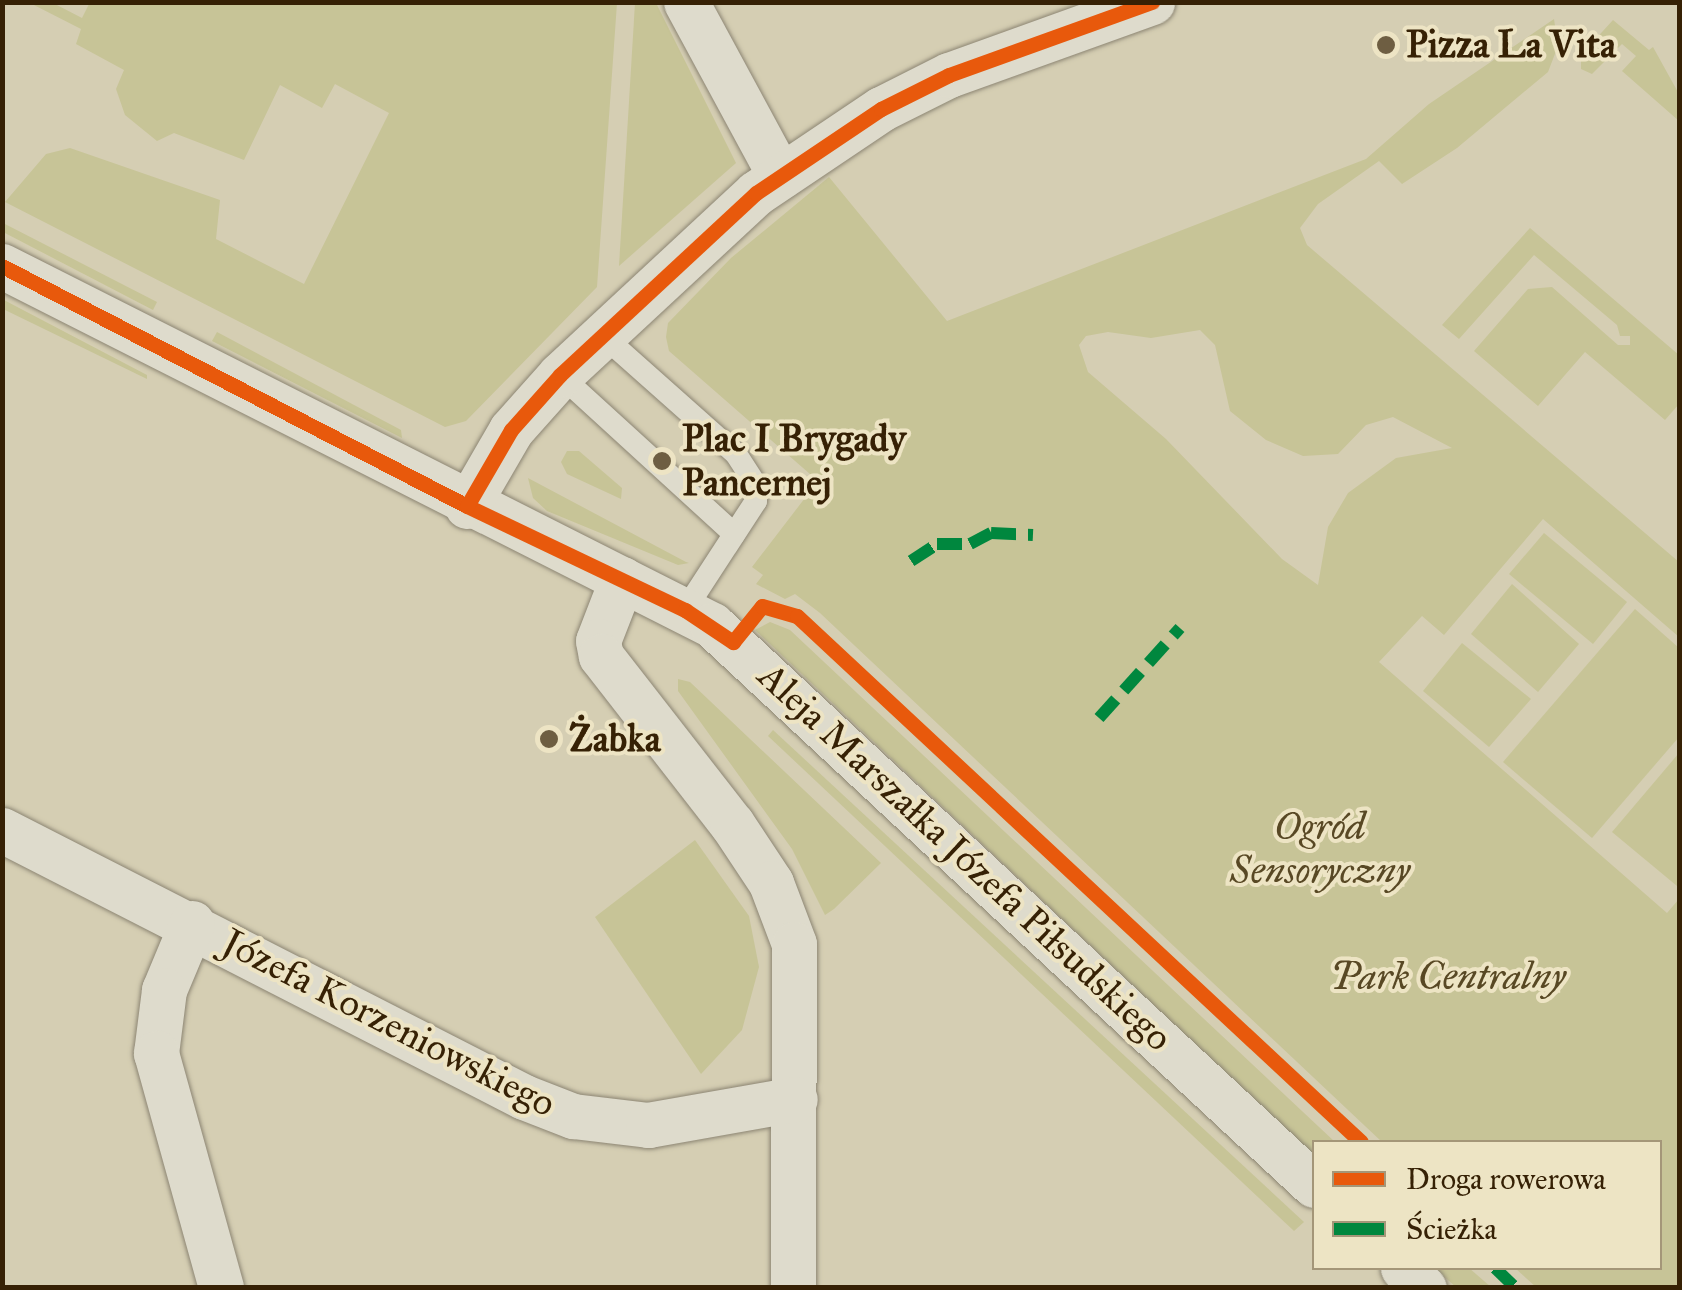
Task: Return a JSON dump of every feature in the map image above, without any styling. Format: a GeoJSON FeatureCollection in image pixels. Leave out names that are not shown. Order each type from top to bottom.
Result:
{"type":"FeatureCollection","features":[{"type":"Feature","properties":{"kind":"street"},"geometry":{"type":"LineString","coordinates":[[686,2],[780,176]]}},
{"type":"Feature","properties":{"kind":"street"},"geometry":{"type":"LineString","coordinates":[[467,506],[511,430],[560,375],[780,176],[948,75],[1152,2]]}},
{"type":"Feature","properties":{"kind":"street","name":"Aleja Marszałka Józefa Piłsudskiego"},"geometry":{"type":"LineString","coordinates":[[2,266],[467,506],[685,610],[773,676],[1312,1183]]}},
{"type":"Feature","properties":{"kind":"street"},"geometry":{"type":"LineString","coordinates":[[622,580],[598,641],[605,665],[732,824],[786,914],[796,981],[793,1288]]}},
{"type":"Feature","properties":{"kind":"street","name":"Józefa Korzeniowskiego"},"geometry":{"type":"LineString","coordinates":[[2,830],[192,923],[524,1097],[574,1116],[648,1126],[795,1099]]}},
{"type":"Feature","properties":{"kind":"street"},"geometry":{"type":"LineString","coordinates":[[192,923],[164,990],[156,1053],[221,1288]]}},
{"type":"Feature","properties":{"kind":"street"},"geometry":{"type":"LineString","coordinates":[[1404,1270],[1424,1288]]}},
{"type":"Feature","properties":{"kind":"lane"},"geometry":{"type":"LineString","coordinates":[[601,334],[749,468],[756,501],[685,610]]}},
{"type":"Feature","properties":{"kind":"lane"},"geometry":{"type":"LineString","coordinates":[[560,375],[734,534]]}},
{"type":"Feature","properties":{"kind":"green space"},"geometry":{"type":"Polygon","coordinates":[[[90,2],[617,3],[597,287],[466,421],[445,427],[5,202],[46,154],[70,148],[220,200],[216,239],[304,284],[389,113],[335,84],[322,108],[280,85],[244,160],[174,133],[157,141],[125,115],[116,89],[124,70],[76,44],[81,29],[30,3],[53,3],[82,18],[90,2]]]}},
{"type":"Feature","properties":{"kind":"green space"},"geometry":{"type":"Polygon","coordinates":[[[635,3],[656,3],[736,163],[619,266],[635,3]]]}},
{"type":"Feature","properties":{"kind":"green space","name":"Park Centralny"},"geometry":{"type":"Polygon","coordinates":[[[1554,19],[1558,46],[1548,72],[1457,148],[1402,184],[1379,161],[1318,204],[1300,228],[1307,245],[1679,562],[1679,637],[1543,519],[1444,635],[1422,616],[1379,662],[1667,913],[1679,899],[1679,1287],[1536,1287],[1517,1270],[1662,1270],[1662,1140],[1380,1140],[820,613],[795,594],[785,599],[756,584],[763,575],[752,567],[818,481],[669,351],[668,323],[731,258],[829,177],[947,321],[1366,159],[1429,104],[1554,19]],[[1200,330],[1151,338],[1108,332],[1086,336],[1079,345],[1088,372],[1166,439],[1282,559],[1318,585],[1328,527],[1348,493],[1396,458],[1452,448],[1393,417],[1366,425],[1338,454],[1303,456],[1266,440],[1230,411],[1215,345],[1200,330]]]}},
{"type":"Feature","properties":{"kind":"green space"},"geometry":{"type":"Polygon","coordinates":[[[1613,20],[1649,50],[1653,47],[1679,94],[1679,121],[1622,71],[1636,56],[1622,44],[1592,74],[1581,69],[1581,55],[1613,20]]]}},
{"type":"Feature","properties":{"kind":"green space"},"geometry":{"type":"Polygon","coordinates":[[[3,223],[157,302],[153,310],[3,232],[3,223]]]}},
{"type":"Feature","properties":{"kind":"green space"},"geometry":{"type":"Polygon","coordinates":[[[1530,228],[1679,355],[1679,404],[1665,420],[1585,352],[1538,406],[1474,351],[1528,289],[1552,287],[1618,345],[1630,345],[1630,336],[1620,336],[1617,325],[1534,255],[1459,339],[1442,325],[1530,228]]]}},
{"type":"Feature","properties":{"kind":"green space"},"geometry":{"type":"Polygon","coordinates":[[[2,299],[147,375],[147,379],[3,309],[2,299]]]}},
{"type":"Feature","properties":{"kind":"green space"},"geometry":{"type":"Polygon","coordinates":[[[217,332],[401,430],[402,438],[212,341],[217,332]]]}},
{"type":"Feature","properties":{"kind":"green space"},"geometry":{"type":"Polygon","coordinates":[[[567,451],[579,451],[622,488],[621,499],[567,474],[561,462],[567,451]]]}},
{"type":"Feature","properties":{"kind":"green space"},"geometry":{"type":"Polygon","coordinates":[[[528,478],[689,563],[678,565],[547,511],[533,498],[528,478]]]}},
{"type":"Feature","properties":{"kind":"green space"},"geometry":{"type":"Polygon","coordinates":[[[1544,533],[1627,602],[1593,644],[1509,574],[1544,533]]]}},
{"type":"Feature","properties":{"kind":"green space"},"geometry":{"type":"Polygon","coordinates":[[[1512,584],[1579,644],[1538,692],[1471,634],[1512,584]]]}},
{"type":"Feature","properties":{"kind":"green space"},"geometry":{"type":"Polygon","coordinates":[[[1635,609],[1679,648],[1679,737],[1592,838],[1503,762],[1635,609]]]}},
{"type":"Feature","properties":{"kind":"green space"},"geometry":{"type":"Polygon","coordinates":[[[770,622],[790,630],[1333,1140],[1312,1140],[1312,1154],[755,630],[770,622]]]}},
{"type":"Feature","properties":{"kind":"green space"},"geometry":{"type":"Polygon","coordinates":[[[1462,643],[1531,699],[1489,747],[1423,691],[1462,643]]]}},
{"type":"Feature","properties":{"kind":"green space"},"geometry":{"type":"Polygon","coordinates":[[[678,679],[690,682],[881,863],[825,915],[792,849],[678,691],[678,679]]]}},
{"type":"Feature","properties":{"kind":"green space"},"geometry":{"type":"Polygon","coordinates":[[[773,730],[1304,1222],[1294,1231],[768,736],[773,730]]]}},
{"type":"Feature","properties":{"kind":"green space"},"geometry":{"type":"Polygon","coordinates":[[[1679,753],[1680,883],[1677,886],[1612,832],[1679,753]]]}},
{"type":"Feature","properties":{"kind":"green space"},"geometry":{"type":"Polygon","coordinates":[[[695,840],[749,916],[759,967],[742,1030],[701,1074],[595,917],[695,840]]]}},
{"type":"Feature","properties":{"kind":"green space"},"geometry":{"type":"Polygon","coordinates":[[[1436,1270],[1471,1270],[1491,1287],[1456,1287],[1436,1270]]]}},
{"type":"Feature","properties":{"kind":"marked path"},"geometry":{"type":"LineString","coordinates":[[911,561],[937,544],[970,544],[991,533],[1033,535]]}},
{"type":"Feature","properties":{"kind":"marked path"},"geometry":{"type":"LineString","coordinates":[[1099,718],[1180,628]]}},
{"type":"Feature","properties":{"kind":"marked path"},"geometry":{"type":"LineString","coordinates":[[1497,1270],[1516,1288]]}},
{"type":"Feature","properties":{"kind":"cycle path"},"geometry":{"type":"LineString","coordinates":[[467,506],[511,430],[560,375],[756,193],[881,109],[949,75],[1152,2]]}},
{"type":"Feature","properties":{"kind":"cycle path"},"geometry":{"type":"LineString","coordinates":[[2,266],[467,506],[685,610],[733,642],[762,606],[797,616],[1359,1140]]}},
{"type":"Feature","properties":{"kind":"place","name":"Pizza La Vita"},"geometry":{"type":"Point","coordinates":[1386,45]}},
{"type":"Feature","properties":{"kind":"place","name":"Plac I Brygady Pancernej"},"geometry":{"type":"Point","coordinates":[662,461]}},
{"type":"Feature","properties":{"kind":"place","name":"Żabka"},"geometry":{"type":"Point","coordinates":[549,739]}},
{"type":"Feature","properties":{"kind":"park label","name":"Ogród Sensoryczny"},"geometry":{"type":"Point","coordinates":[1320,849]}}]}
